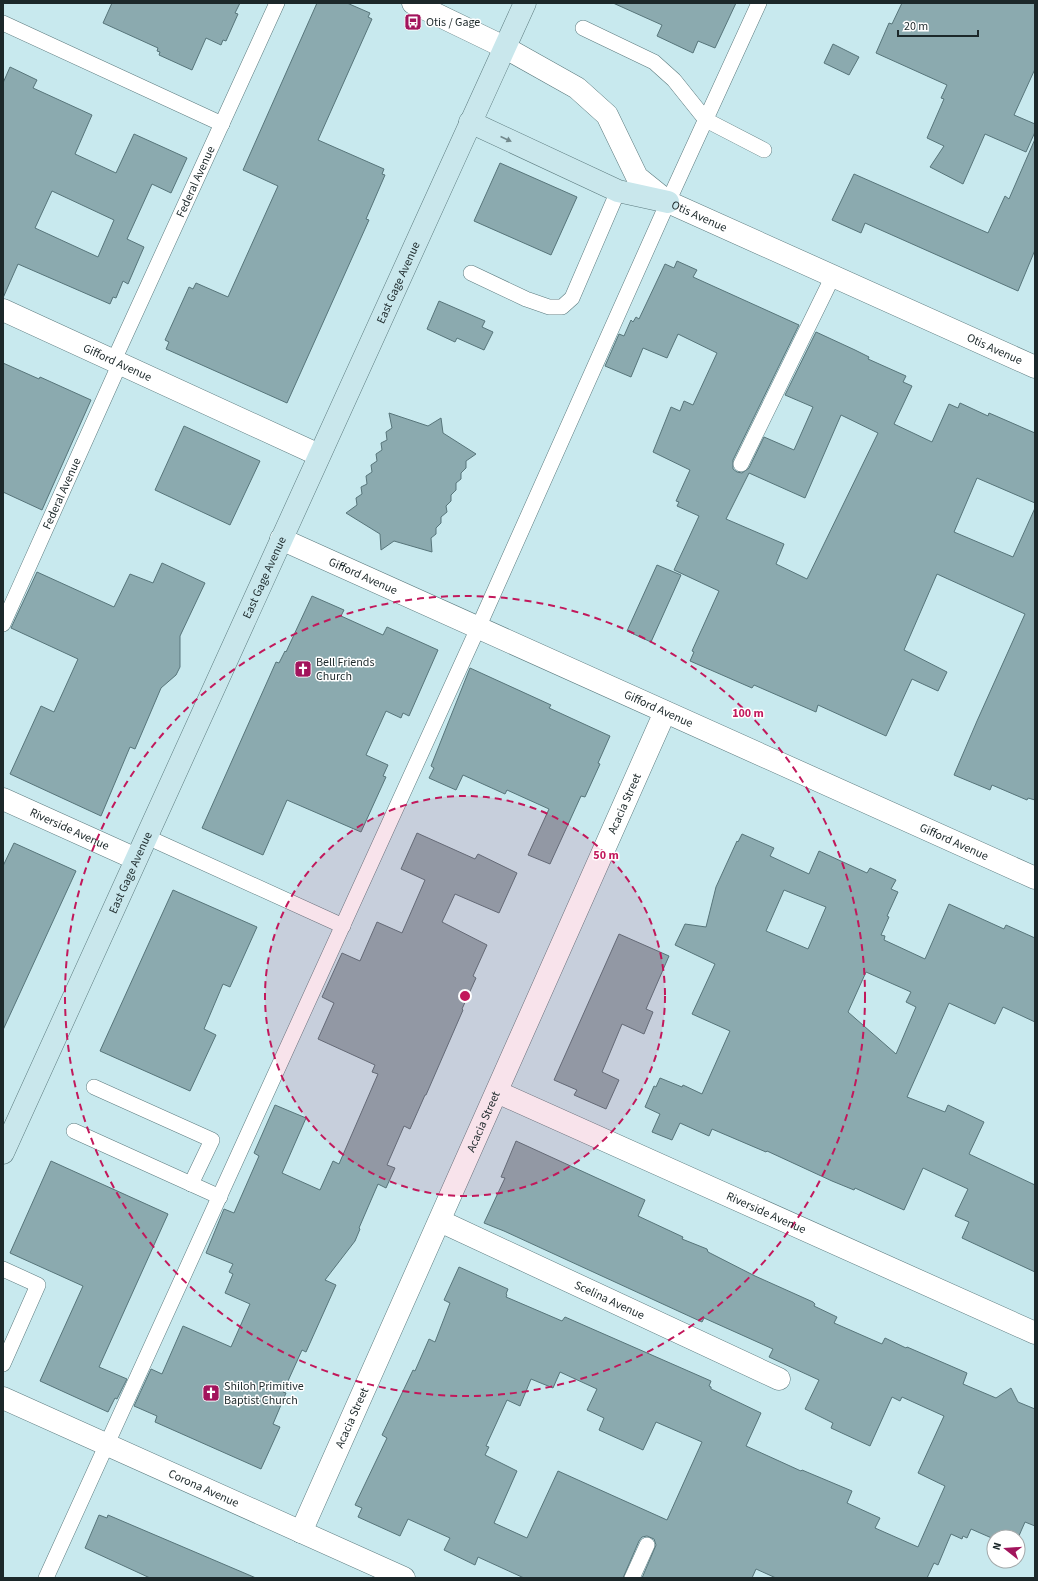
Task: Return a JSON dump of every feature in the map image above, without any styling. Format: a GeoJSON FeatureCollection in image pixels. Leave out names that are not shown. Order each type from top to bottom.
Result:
{"type":"FeatureCollection","features":[{"type":"Feature","properties":{"kind":"main road","name":"East Gage Avenue"},"geometry":{"type":"LineString","coordinates":[[3,1153],[525,3]]}},
{"type":"Feature","properties":{"kind":"main road"},"geometry":{"type":"LineString","coordinates":[[470,122],[618,191],[668,202]]}},
{"type":"Feature","properties":{"kind":"street","name":"Otis Avenue"},"geometry":{"type":"LineString","coordinates":[[412,3],[504,47],[577,88],[607,115],[637,178],[668,202],[1035,367]]}},
{"type":"Feature","properties":{"kind":"street","name":"Gifford Avenue"},"geometry":{"type":"LineString","coordinates":[[3,310],[319,455]]}},
{"type":"Feature","properties":{"kind":"street","name":"Gifford Avenue"},"geometry":{"type":"LineString","coordinates":[[281,539],[1035,878]]}},
{"type":"Feature","properties":{"kind":"street","name":"Acacia Street"},"geometry":{"type":"LineString","coordinates":[[301,1532],[665,712]]}},
{"type":"Feature","properties":{"kind":"street","name":"Riverside Avenue"},"geometry":{"type":"LineString","coordinates":[[3,799],[136,859]]}},
{"type":"Feature","properties":{"kind":"street","name":"Riverside Avenue"},"geometry":{"type":"LineString","coordinates":[[497,1092],[1035,1332]]}},
{"type":"Feature","properties":{"kind":"street","name":"Scelina Avenue"},"geometry":{"type":"LineString","coordinates":[[440,1221],[779,1379]]}},
{"type":"Feature","properties":{"kind":"street","name":"Corona Avenue"},"geometry":{"type":"LineString","coordinates":[[3,1398],[404,1578]]}},
{"type":"Feature","properties":{"kind":"lane","name":"Federal Avenue"},"geometry":{"type":"LineString","coordinates":[[3,624],[222,124],[277,3]]}},
{"type":"Feature","properties":{"kind":"lane"},"geometry":{"type":"LineString","coordinates":[[46,1578],[478,628],[668,202],[759,3]]}},
{"type":"Feature","properties":{"kind":"lane"},"geometry":{"type":"LineString","coordinates":[[3,23],[222,124]]}},
{"type":"Feature","properties":{"kind":"lane"},"geometry":{"type":"LineString","coordinates":[[583,28],[654,62],[674,80],[706,120],[764,150]]}},
{"type":"Feature","properties":{"kind":"lane"},"geometry":{"type":"LineString","coordinates":[[471,273],[526,299],[549,307],[562,306],[572,298],[618,191]]}},
{"type":"Feature","properties":{"kind":"lane"},"geometry":{"type":"LineString","coordinates":[[741,464],[833,276]]}},
{"type":"Feature","properties":{"kind":"lane"},"geometry":{"type":"LineString","coordinates":[[146,837],[343,926]]}},
{"type":"Feature","properties":{"kind":"lane"},"geometry":{"type":"LineString","coordinates":[[94,1087],[212,1140],[191,1184]]}},
{"type":"Feature","properties":{"kind":"lane"},"geometry":{"type":"LineString","coordinates":[[74,1131],[220,1197]]}},
{"type":"Feature","properties":{"kind":"lane"},"geometry":{"type":"LineString","coordinates":[[3,1269],[38,1285],[3,1364]]}},
{"type":"Feature","properties":{"kind":"lane"},"geometry":{"type":"LineString","coordinates":[[632,1578],[647,1546]]}},
{"type":"Feature","properties":{"kind":"building"},"geometry":{"type":"Polygon","coordinates":[[[112,3],[240,3],[235,13],[238,14],[226,41],[223,40],[221,45],[206,38],[192,70],[159,55],[160,52],[157,51],[158,48],[103,23],[112,3]]]}},
{"type":"Feature","properties":{"kind":"building"},"geometry":{"type":"Polygon","coordinates":[[[317,3],[347,3],[370,13],[368,17],[372,19],[318,140],[384,169],[382,174],[385,175],[366,219],[369,220],[287,403],[166,349],[169,342],[165,340],[189,287],[193,289],[196,283],[228,297],[278,186],[243,170],[317,3]]]}},
{"type":"Feature","properties":{"kind":"building"},"geometry":{"type":"Polygon","coordinates":[[[613,3],[736,3],[715,48],[698,41],[693,53],[657,36],[662,25],[613,3]]]}},
{"type":"Feature","properties":{"kind":"building"},"geometry":{"type":"Polygon","coordinates":[[[902,3],[1035,3],[1035,69],[1014,115],[1035,124],[1035,132],[1026,152],[985,134],[963,184],[930,167],[944,146],[927,138],[944,99],[941,98],[947,85],[876,53],[889,23],[892,24],[902,3]]]}},
{"type":"Feature","properties":{"kind":"building"},"geometry":{"type":"Polygon","coordinates":[[[833,44],[859,57],[849,75],[824,63],[833,44]]]}},
{"type":"Feature","properties":{"kind":"building"},"geometry":{"type":"Polygon","coordinates":[[[10,67],[37,80],[33,88],[92,115],[75,154],[116,173],[134,134],[187,158],[171,193],[152,184],[127,239],[144,247],[128,284],[123,281],[116,298],[113,297],[110,304],[18,264],[3,298],[3,83],[10,67]],[[52,191],[35,228],[98,257],[114,220],[52,191]]]}},
{"type":"Feature","properties":{"kind":"building"},"geometry":{"type":"Polygon","coordinates":[[[1035,139],[1035,250],[1018,291],[865,223],[861,233],[832,220],[854,174],[988,233],[1005,196],[1009,199],[1035,139]]]}},
{"type":"Feature","properties":{"kind":"building"},"geometry":{"type":"Polygon","coordinates":[[[500,163],[577,197],[551,255],[474,221],[500,163]]]}},
{"type":"Feature","properties":{"kind":"building"},"geometry":{"type":"Polygon","coordinates":[[[677,261],[697,270],[693,277],[799,325],[733,460],[733,469],[737,472],[742,473],[749,468],[764,437],[794,450],[813,407],[785,395],[816,332],[869,357],[868,359],[906,376],[903,382],[912,386],[894,424],[932,442],[949,404],[958,408],[960,403],[988,416],[989,413],[1035,433],[1035,503],[977,478],[954,532],[1013,557],[1035,508],[1035,800],[1028,798],[1027,800],[992,785],[990,790],[954,775],[1025,614],[937,574],[904,650],[947,672],[938,691],[912,679],[886,736],[818,705],[816,712],[754,685],[752,688],[690,661],[694,652],[692,651],[719,591],[674,570],[699,516],[677,506],[679,502],[676,501],[690,470],[653,452],[671,407],[680,411],[684,401],[693,405],[717,353],[678,334],[667,358],[643,348],[631,377],[605,366],[619,334],[624,336],[631,320],[633,322],[636,317],[639,319],[665,264],[674,268],[677,261]],[[841,415],[805,498],[749,473],[726,519],[784,544],[776,564],[807,579],[878,433],[841,415]]]}},
{"type":"Feature","properties":{"kind":"building"},"geometry":{"type":"Polygon","coordinates":[[[439,301],[485,321],[482,327],[493,332],[484,350],[457,338],[455,342],[427,329],[439,301]]]}},
{"type":"Feature","properties":{"kind":"building"},"geometry":{"type":"Polygon","coordinates":[[[3,363],[39,379],[40,377],[91,400],[42,510],[3,492],[3,363]]]}},
{"type":"Feature","properties":{"kind":"building"},"geometry":{"type":"Polygon","coordinates":[[[389,413],[428,426],[441,418],[443,433],[476,454],[466,461],[466,468],[461,473],[461,479],[456,483],[456,490],[451,495],[451,501],[446,506],[447,512],[441,517],[441,523],[436,528],[436,534],[431,538],[432,552],[394,541],[381,550],[380,534],[346,513],[357,505],[356,498],[362,494],[361,487],[367,484],[366,476],[372,472],[371,465],[377,461],[376,454],[382,450],[381,443],[387,440],[386,432],[392,428],[389,413]]]}},
{"type":"Feature","properties":{"kind":"building"},"geometry":{"type":"Polygon","coordinates":[[[184,426],[260,461],[230,525],[155,490],[184,426]]]}},
{"type":"Feature","properties":{"kind":"building"},"geometry":{"type":"Polygon","coordinates":[[[162,563],[205,583],[180,636],[180,667],[176,675],[161,688],[135,749],[130,747],[101,816],[10,774],[41,706],[54,712],[78,659],[11,628],[37,572],[114,607],[130,574],[153,583],[162,563]]]}},
{"type":"Feature","properties":{"kind":"building"},"geometry":{"type":"Polygon","coordinates":[[[657,565],[681,575],[651,642],[627,631],[657,565]]]}},
{"type":"Feature","properties":{"kind":"building"},"geometry":{"type":"Polygon","coordinates":[[[312,596],[344,610],[341,616],[383,635],[387,627],[438,650],[409,716],[403,713],[401,718],[386,711],[366,755],[388,765],[383,776],[386,777],[361,832],[287,800],[263,855],[202,828],[276,662],[279,663],[285,651],[286,652],[312,596]]]}},
{"type":"Feature","properties":{"kind":"building"},"geometry":{"type":"Polygon","coordinates":[[[470,668],[551,705],[549,708],[610,736],[598,763],[600,764],[585,797],[581,796],[550,864],[528,855],[549,809],[507,790],[505,794],[463,775],[456,790],[429,778],[434,768],[431,766],[470,668]]]}},
{"type":"Feature","properties":{"kind":"building"},"geometry":{"type":"Polygon","coordinates":[[[417,833],[475,859],[478,854],[517,873],[499,913],[455,894],[442,922],[487,945],[473,976],[476,978],[462,1009],[463,1010],[426,1095],[410,1129],[404,1126],[387,1165],[395,1168],[386,1188],[378,1184],[355,1241],[325,1280],[336,1285],[306,1352],[302,1350],[283,1392],[286,1393],[273,1424],[280,1427],[261,1469],[155,1422],[157,1416],[134,1406],[151,1369],[162,1374],[183,1326],[231,1347],[250,1304],[225,1293],[233,1274],[229,1272],[233,1264],[206,1253],[224,1209],[234,1213],[259,1156],[254,1153],[275,1105],[306,1118],[282,1173],[320,1190],[333,1161],[339,1164],[378,1074],[372,1072],[375,1065],[318,1039],[334,1003],[322,997],[342,953],[360,961],[377,922],[402,933],[425,880],[401,869],[417,833]]]}},
{"type":"Feature","properties":{"kind":"building"},"geometry":{"type":"Polygon","coordinates":[[[742,834],[774,848],[770,856],[809,874],[819,851],[867,873],[870,868],[896,880],[891,889],[898,892],[887,916],[889,917],[881,935],[885,936],[884,940],[925,959],[949,904],[1004,929],[1006,925],[1035,938],[1035,1022],[1003,1007],[995,1024],[949,1003],[907,1097],[945,1112],[948,1105],[984,1122],[969,1154],[1035,1185],[1035,1272],[962,1238],[969,1222],[955,1216],[968,1189],[923,1168],[904,1210],[855,1188],[854,1190],[832,1181],[767,1151],[766,1152],[712,1129],[709,1136],[680,1123],[672,1140],[652,1132],[660,1114],[645,1107],[654,1086],[656,1087],[660,1078],[682,1087],[683,1085],[702,1094],[730,1031],[692,1014],[715,964],[675,945],[685,924],[706,927],[716,887],[737,841],[738,842],[742,834]],[[784,890],[766,931],[808,949],[826,907],[784,890]],[[866,972],[848,1012],[896,1054],[916,1007],[906,1002],[911,992],[866,972]]]}},
{"type":"Feature","properties":{"kind":"building"},"geometry":{"type":"Polygon","coordinates":[[[14,843],[76,871],[3,1030],[3,866],[14,843]]]}},
{"type":"Feature","properties":{"kind":"building"},"geometry":{"type":"Polygon","coordinates":[[[173,890],[257,927],[230,987],[223,984],[204,1029],[216,1035],[190,1091],[100,1051],[173,890]]]}},
{"type":"Feature","properties":{"kind":"building"},"geometry":{"type":"Polygon","coordinates":[[[619,934],[669,956],[646,1009],[653,1012],[644,1034],[622,1024],[602,1072],[619,1080],[606,1109],[574,1095],[577,1090],[554,1080],[619,934]]]}},
{"type":"Feature","properties":{"kind":"building"},"geometry":{"type":"Polygon","coordinates":[[[516,1141],[645,1200],[638,1216],[683,1237],[682,1239],[707,1249],[708,1252],[755,1276],[813,1302],[815,1304],[814,1306],[837,1317],[834,1323],[882,1344],[885,1338],[967,1373],[963,1384],[996,1398],[1011,1388],[1018,1402],[1035,1409],[1035,1526],[1025,1522],[1022,1529],[986,1529],[986,1536],[971,1529],[967,1538],[963,1536],[962,1539],[951,1534],[938,1565],[934,1563],[927,1578],[776,1578],[756,1569],[752,1578],[642,1578],[656,1545],[654,1539],[647,1536],[642,1537],[639,1541],[623,1578],[524,1578],[478,1557],[475,1565],[444,1550],[450,1538],[408,1519],[400,1536],[358,1517],[362,1508],[355,1505],[387,1438],[382,1435],[413,1370],[415,1371],[429,1339],[435,1342],[450,1303],[444,1300],[459,1267],[508,1289],[506,1297],[562,1321],[565,1317],[711,1381],[709,1386],[711,1389],[761,1413],[746,1446],[801,1471],[802,1470],[852,1491],[847,1503],[880,1518],[875,1528],[918,1547],[945,1486],[918,1473],[944,1416],[902,1397],[900,1401],[892,1397],[870,1446],[831,1428],[833,1423],[805,1409],[819,1380],[769,1357],[773,1349],[704,1318],[702,1322],[484,1223],[505,1178],[501,1177],[516,1141]],[[560,1372],[553,1388],[531,1379],[520,1406],[507,1400],[486,1446],[489,1447],[485,1455],[517,1471],[494,1523],[527,1538],[558,1471],[667,1520],[702,1442],[656,1422],[643,1450],[599,1430],[604,1418],[587,1410],[597,1389],[560,1372]]]}},
{"type":"Feature","properties":{"kind":"building"},"geometry":{"type":"Polygon","coordinates":[[[51,1161],[168,1214],[99,1367],[127,1379],[117,1399],[115,1398],[108,1412],[40,1381],[83,1286],[10,1253],[51,1161]]]}},
{"type":"Feature","properties":{"kind":"building"},"geometry":{"type":"Polygon","coordinates":[[[99,1515],[107,1518],[108,1515],[256,1578],[150,1578],[85,1548],[99,1515]]]}},
{"type":"Feature","properties":{"kind":"place","name":"Otis / Gage"},"geometry":{"type":"Point","coordinates":[413,22]}},
{"type":"Feature","properties":{"kind":"place","name":"Bell Friends Church"},"geometry":{"type":"Point","coordinates":[303,669]}},
{"type":"Feature","properties":{"kind":"place","name":"Shiloh Primitive Baptist Church"},"geometry":{"type":"Point","coordinates":[211,1393]}}]}
